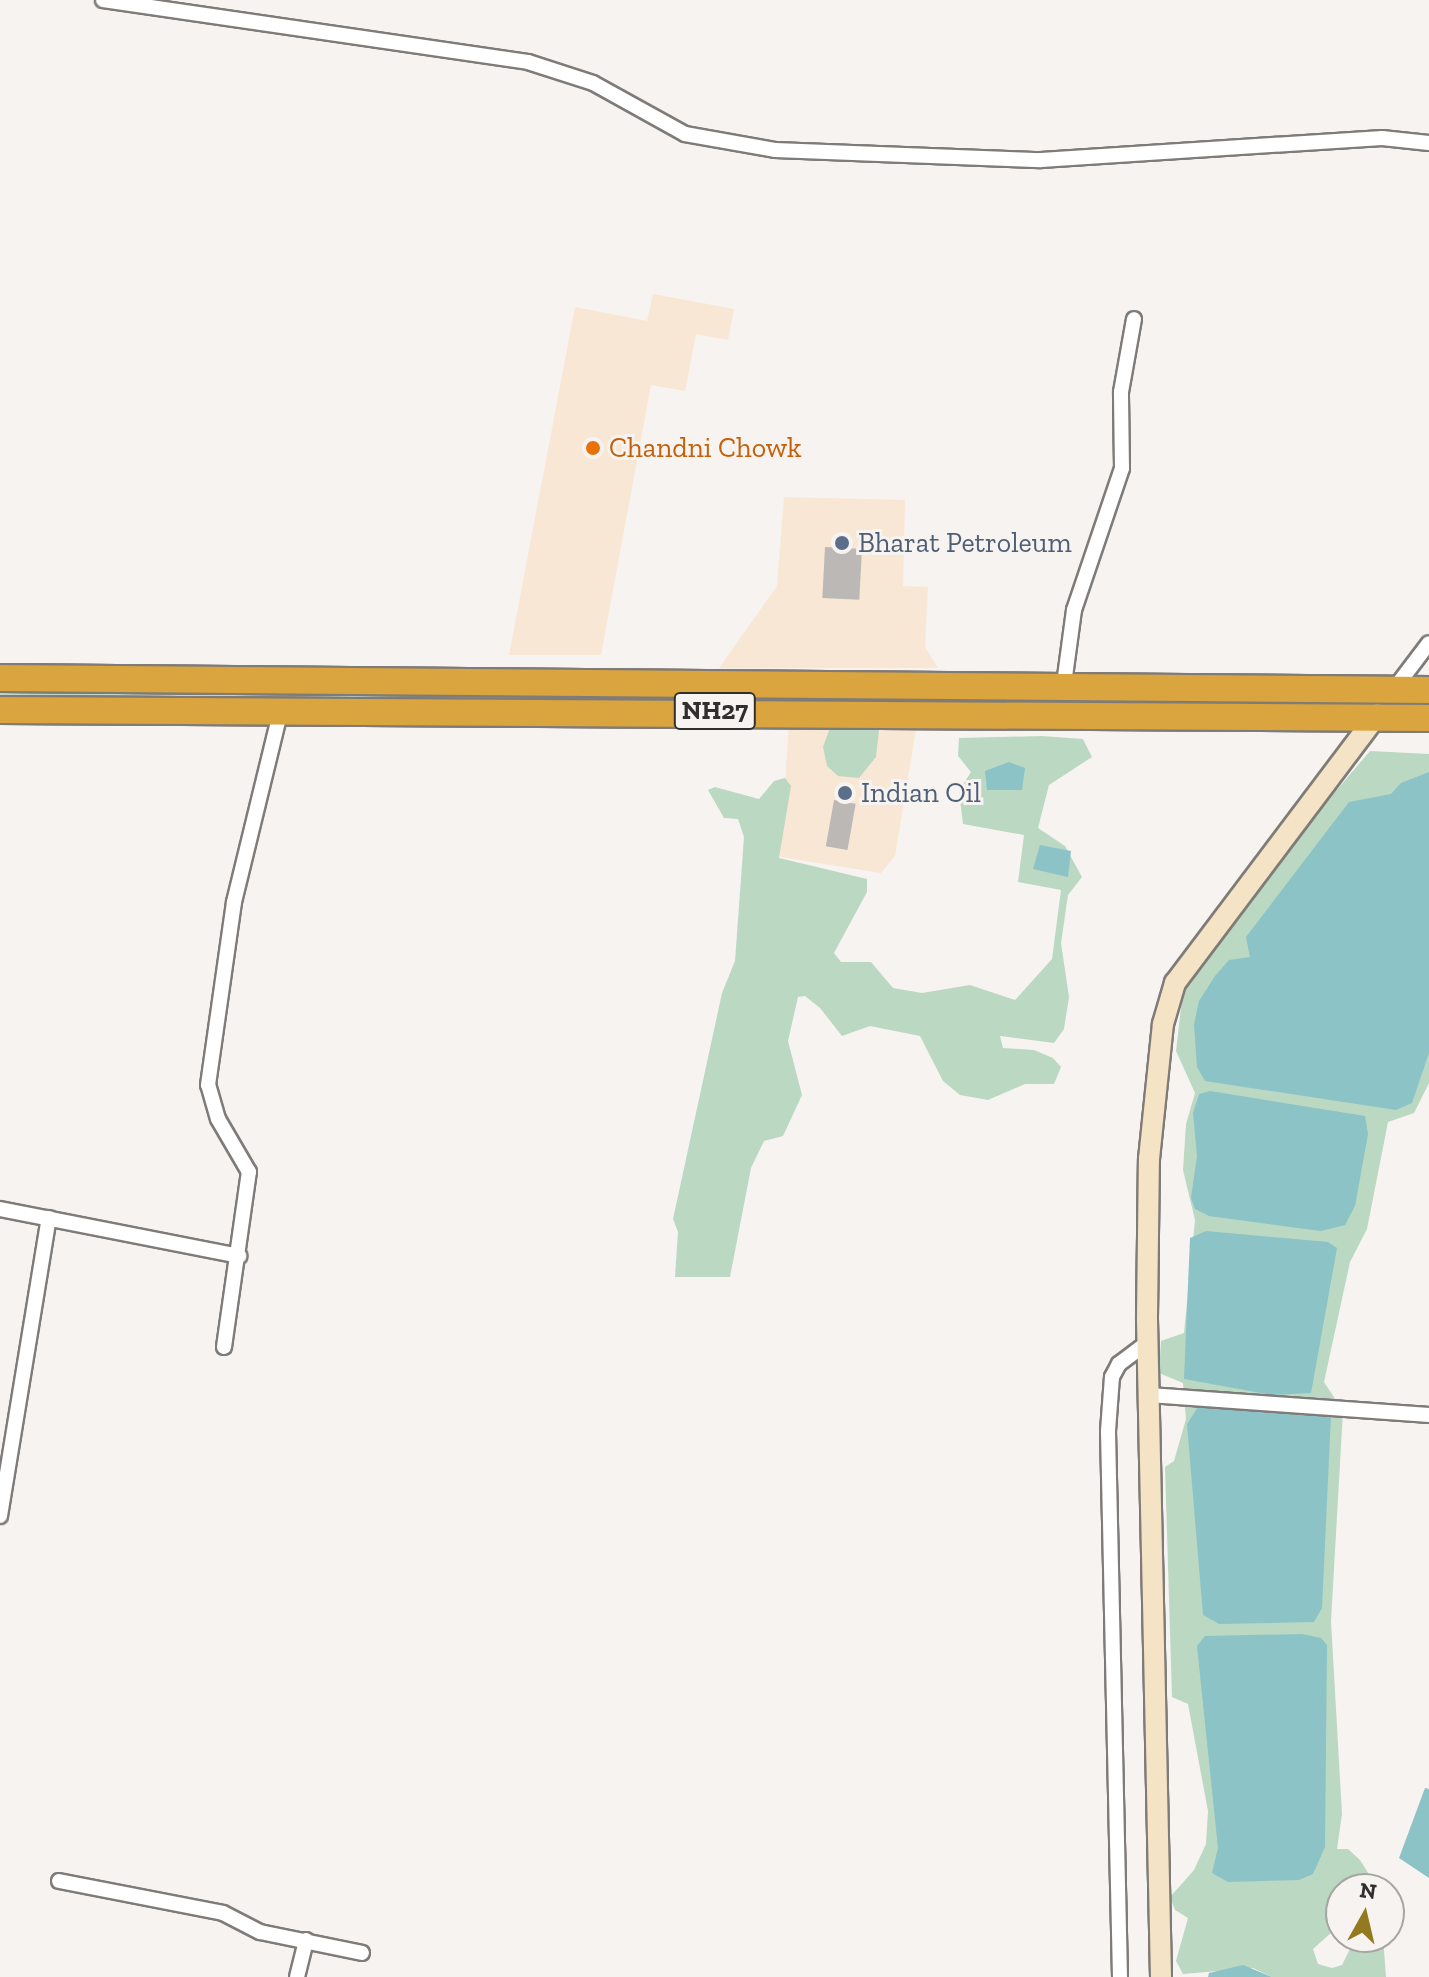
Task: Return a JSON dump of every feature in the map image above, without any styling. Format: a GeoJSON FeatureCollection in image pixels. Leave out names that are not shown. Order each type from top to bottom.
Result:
{"type":"FeatureCollection","features":[{"type":"Feature","properties":{"kind":"highway","name":"NH27"},"geometry":{"type":"LineString","coordinates":[[0,678],[1064,684],[1429,690]]}},
{"type":"Feature","properties":{"kind":"highway","name":"NH27"},"geometry":{"type":"LineString","coordinates":[[0,710],[1377,715],[1429,718]]}},
{"type":"Feature","properties":{"kind":"street"},"geometry":{"type":"LineString","coordinates":[[103,0],[528,62],[593,83],[685,134],[775,150],[1041,160],[1367,138],[1429,143]]}},
{"type":"Feature","properties":{"kind":"street"},"geometry":{"type":"LineString","coordinates":[[1064,684],[1074,610],[1122,468],[1121,392],[1134,319]]}},
{"type":"Feature","properties":{"kind":"street"},"geometry":{"type":"LineString","coordinates":[[1395,688],[1429,643]]}},
{"type":"Feature","properties":{"kind":"street"},"geometry":{"type":"LineString","coordinates":[[224,1347],[249,1172],[218,1119],[208,1085],[234,902],[281,709]]}},
{"type":"Feature","properties":{"kind":"street"},"geometry":{"type":"LineString","coordinates":[[1161,1977],[1148,1342],[1149,1159],[1163,1024],[1175,983],[1377,715]]}},
{"type":"Feature","properties":{"kind":"street"},"geometry":{"type":"LineString","coordinates":[[0,1209],[239,1256]]}},
{"type":"Feature","properties":{"kind":"street"},"geometry":{"type":"LineString","coordinates":[[0,1516],[49,1218]]}},
{"type":"Feature","properties":{"kind":"street"},"geometry":{"type":"LineString","coordinates":[[1120,1977],[1110,1705],[1108,1431],[1112,1377],[1119,1364],[1148,1342]]}},
{"type":"Feature","properties":{"kind":"street"},"geometry":{"type":"LineString","coordinates":[[1149,1395],[1429,1415]]}},
{"type":"Feature","properties":{"kind":"street"},"geometry":{"type":"LineString","coordinates":[[59,1881],[223,1913],[260,1932],[362,1953]]}},
{"type":"Feature","properties":{"kind":"street"},"geometry":{"type":"LineString","coordinates":[[297,1977],[306,1940]]}},
{"type":"Feature","properties":{"kind":"shaded area","name":"Chandni Chowk"},"geometry":{"type":"Polygon","coordinates":[[[653,294],[734,309],[728,340],[696,334],[685,391],[651,385],[601,655],[509,655],[575,307],[647,321],[653,294]]]}},
{"type":"Feature","properties":{"kind":"shaded area","name":"Bharat Petroleum"},"geometry":{"type":"Polygon","coordinates":[[[784,497],[905,500],[903,586],[928,587],[925,647],[938,668],[719,668],[777,586],[784,497]]]}},
{"type":"Feature","properties":{"kind":"shaded area","name":"Indian Oil"},"geometry":{"type":"Polygon","coordinates":[[[789,725],[916,730],[895,856],[881,873],[780,857],[789,725]]]}},
{"type":"Feature","properties":{"kind":"green space"},"geometry":{"type":"Polygon","coordinates":[[[0,693],[850,695],[1343,706],[0,705],[0,693]]]}},
{"type":"Feature","properties":{"kind":"green space"},"geometry":{"type":"Polygon","coordinates":[[[830,728],[879,730],[876,757],[859,778],[838,776],[827,766],[823,747],[830,728]]]}},
{"type":"Feature","properties":{"kind":"green space"},"geometry":{"type":"Polygon","coordinates":[[[1042,736],[1083,739],[1092,757],[1049,785],[1038,828],[1065,846],[1082,877],[1068,895],[1061,943],[1069,997],[1064,1029],[1054,1043],[1000,1036],[1003,1048],[1034,1050],[1053,1058],[1061,1067],[1054,1084],[1025,1084],[988,1100],[960,1095],[943,1081],[920,1036],[870,1026],[842,1036],[820,1008],[805,996],[798,997],[788,1041],[802,1095],[783,1136],[764,1141],[751,1168],[730,1277],[675,1277],[678,1232],[673,1219],[722,993],[735,961],[744,837],[738,819],[724,818],[708,790],[715,787],[759,799],[774,781],[785,778],[791,786],[779,858],[867,879],[867,892],[834,953],[841,962],[871,962],[893,988],[922,993],[970,985],[1015,1000],[1052,959],[1061,890],[1018,882],[1024,835],[963,824],[959,791],[971,772],[958,756],[959,738],[1042,736]]]}},
{"type":"Feature","properties":{"kind":"green space"},"geometry":{"type":"Polygon","coordinates":[[[1370,751],[1429,754],[1429,1083],[1414,1113],[1388,1122],[1367,1229],[1350,1262],[1324,1382],[1343,1411],[1331,1621],[1342,1814],[1337,1849],[1348,1849],[1368,1873],[1325,1873],[1325,1938],[1313,1949],[1318,1964],[1332,1968],[1342,1965],[1348,1953],[1384,1953],[1386,1977],[1272,1977],[1253,1968],[1183,1974],[1176,1961],[1188,1918],[1175,1910],[1170,1897],[1194,1870],[1206,1844],[1208,1811],[1188,1704],[1172,1697],[1165,1467],[1174,1461],[1186,1419],[1183,1383],[1159,1373],[1161,1341],[1184,1333],[1195,1220],[1183,1170],[1186,1124],[1195,1093],[1176,1051],[1184,982],[1276,861],[1370,751]]]}},
{"type":"Feature","properties":{"kind":"water"},"geometry":{"type":"Polygon","coordinates":[[[1009,762],[1025,768],[1022,790],[987,790],[985,771],[1009,762]]]}},
{"type":"Feature","properties":{"kind":"water"},"geometry":{"type":"Polygon","coordinates":[[[1429,772],[1429,1053],[1412,1103],[1396,1110],[1205,1081],[1197,1067],[1194,1024],[1199,1001],[1215,976],[1229,960],[1250,957],[1246,937],[1349,802],[1391,794],[1401,783],[1429,772]]]}},
{"type":"Feature","properties":{"kind":"water"},"geometry":{"type":"Polygon","coordinates":[[[1040,845],[1071,851],[1068,877],[1033,869],[1040,845]]]}},
{"type":"Feature","properties":{"kind":"water"},"geometry":{"type":"Polygon","coordinates":[[[1210,1091],[1365,1116],[1368,1134],[1355,1206],[1345,1225],[1321,1231],[1209,1216],[1195,1209],[1191,1198],[1197,1156],[1193,1113],[1199,1094],[1210,1091]]]}},
{"type":"Feature","properties":{"kind":"water"},"geometry":{"type":"Polygon","coordinates":[[[1206,1231],[1328,1242],[1337,1248],[1311,1393],[1272,1395],[1184,1379],[1190,1238],[1206,1231]]]}},
{"type":"Feature","properties":{"kind":"water"},"geometry":{"type":"Polygon","coordinates":[[[1200,1404],[1331,1415],[1322,1608],[1314,1622],[1219,1624],[1203,1615],[1187,1424],[1200,1404]]]}},
{"type":"Feature","properties":{"kind":"water"},"geometry":{"type":"Polygon","coordinates":[[[1302,1634],[1321,1638],[1327,1645],[1325,1847],[1313,1874],[1299,1880],[1228,1882],[1212,1873],[1218,1848],[1197,1646],[1205,1636],[1302,1634]]]}},
{"type":"Feature","properties":{"kind":"water"},"geometry":{"type":"Polygon","coordinates":[[[1425,1788],[1429,1789],[1429,1878],[1399,1858],[1425,1788]]]}},
{"type":"Feature","properties":{"kind":"water"},"geometry":{"type":"Polygon","coordinates":[[[1243,1965],[1272,1977],[1208,1977],[1209,1973],[1243,1965]]]}},
{"type":"Feature","properties":{"kind":"building"},"geometry":{"type":"Polygon","coordinates":[[[825,547],[862,549],[859,600],[822,598],[825,547]]]}},
{"type":"Feature","properties":{"kind":"building"},"geometry":{"type":"Polygon","coordinates":[[[834,800],[856,804],[848,850],[826,846],[834,800]]]}},
{"type":"Feature","properties":{"kind":"place","name":"Chandni Chowk"},"geometry":{"type":"Point","coordinates":[593,448]}},
{"type":"Feature","properties":{"kind":"place","name":"Bharat Petroleum"},"geometry":{"type":"Point","coordinates":[842,543]}},
{"type":"Feature","properties":{"kind":"place","name":"Indian Oil"},"geometry":{"type":"Point","coordinates":[845,793]}}]}
